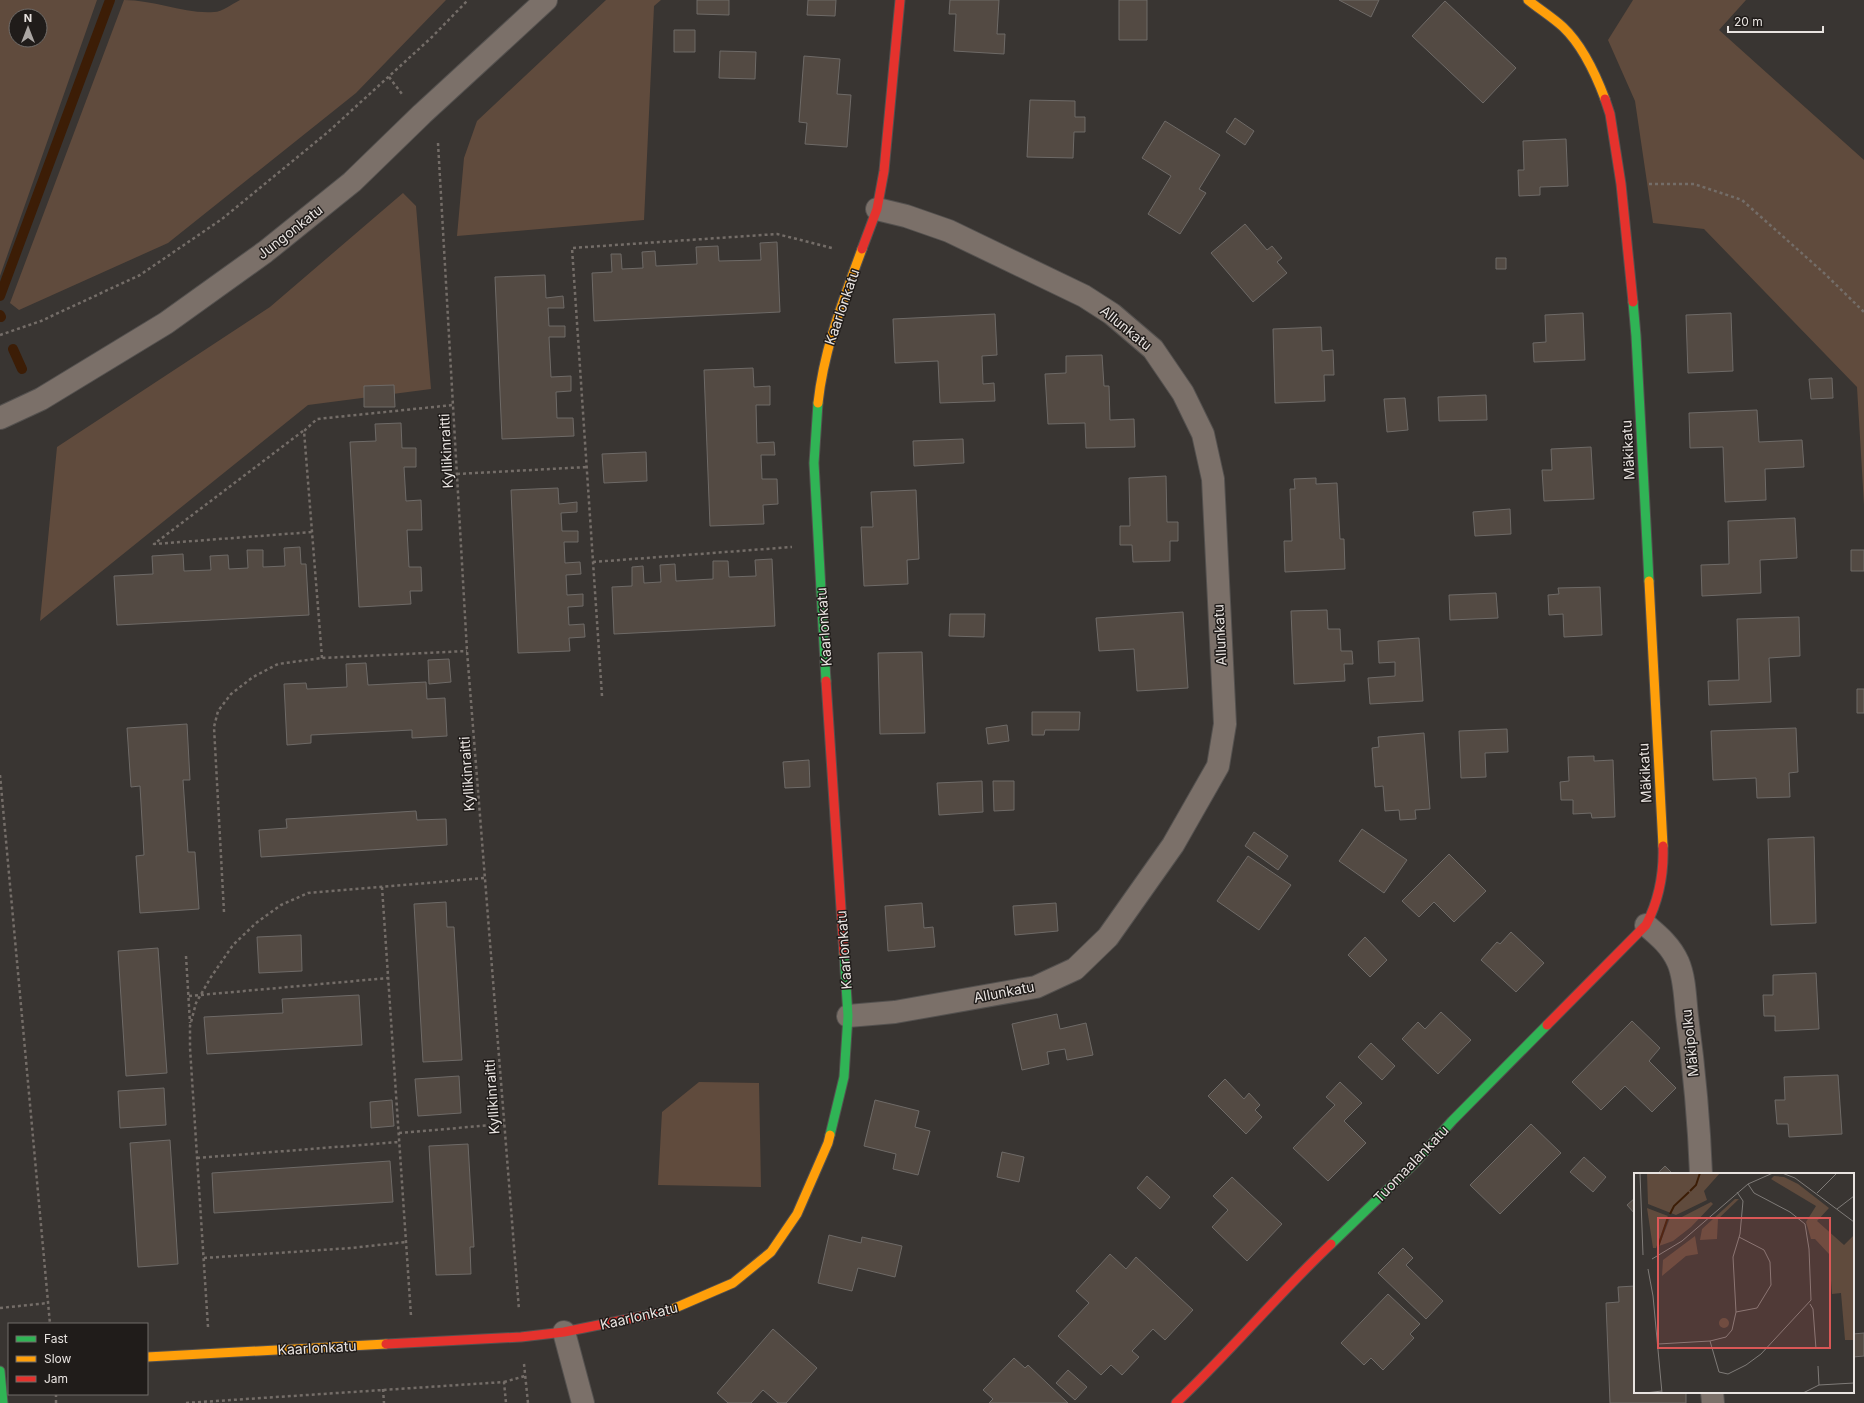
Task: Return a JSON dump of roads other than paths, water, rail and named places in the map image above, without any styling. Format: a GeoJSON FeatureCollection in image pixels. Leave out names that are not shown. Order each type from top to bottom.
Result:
{"type":"FeatureCollection","features":[{"type":"Feature","properties":{"kind":"street","name":"Jungonkatu"},"geometry":{"type":"LineString","coordinates":[[0,418],[41,399],[166,322],[265,252],[352,182],[422,114],[546,0]]}},
{"type":"Feature","properties":{"kind":"street","name":"Kaarlonkatu"},"geometry":{"type":"LineString","coordinates":[[148,1358],[521,1336],[564,1332],[670,1311],[733,1283],[771,1252],[797,1214],[828,1143],[844,1077],[848,1016],[832,778],[814,463],[816,418],[821,373],[834,326],[877,209],[884,171],[900,0]]}},
{"type":"Feature","properties":{"kind":"street","name":"Mäkikatu"},"geometry":{"type":"LineString","coordinates":[[1528,0],[1563,27],[1589,63],[1610,114],[1621,184],[1636,336],[1663,848],[1662,887],[1653,913],[1646,925]]}},
{"type":"Feature","properties":{"kind":"street","name":"Allunkatu"},"geometry":{"type":"LineString","coordinates":[[848,1016],[895,1012],[1036,987],[1075,969],[1108,937],[1173,845],[1218,766],[1225,724],[1213,479],[1203,434],[1183,393],[1153,348],[1112,314],[1084,296],[949,231],[906,216],[877,209]]}},
{"type":"Feature","properties":{"kind":"street","name":"Mäkipolku"},"geometry":{"type":"LineString","coordinates":[[1646,925],[1666,943],[1679,963],[1692,1057],[1701,1173]]}},
{"type":"Feature","properties":{"kind":"street","name":"Tuomaalankatu"},"geometry":{"type":"LineString","coordinates":[[1176,1403],[1205,1376],[1308,1266],[1413,1164],[1452,1121],[1646,925]]}},
{"type":"Feature","properties":{"kind":"street"},"geometry":{"type":"LineString","coordinates":[[564,1332],[583,1403]]}},
{"type":"Feature","properties":{"kind":"street"},"geometry":{"type":"LineString","coordinates":[[0,1371],[3,1403]]}},
{"type":"Feature","properties":{"kind":"street"},"geometry":{"type":"LineString","coordinates":[[1712,1393],[1713,1403]]}},
{"type":"Feature","properties":{"kind":"waterway"},"geometry":{"type":"LineString","coordinates":[[0,296],[110,0]]}},
{"type":"Feature","properties":{"kind":"waterway"},"geometry":{"type":"LineString","coordinates":[[13,349],[22,369]]}}]}
